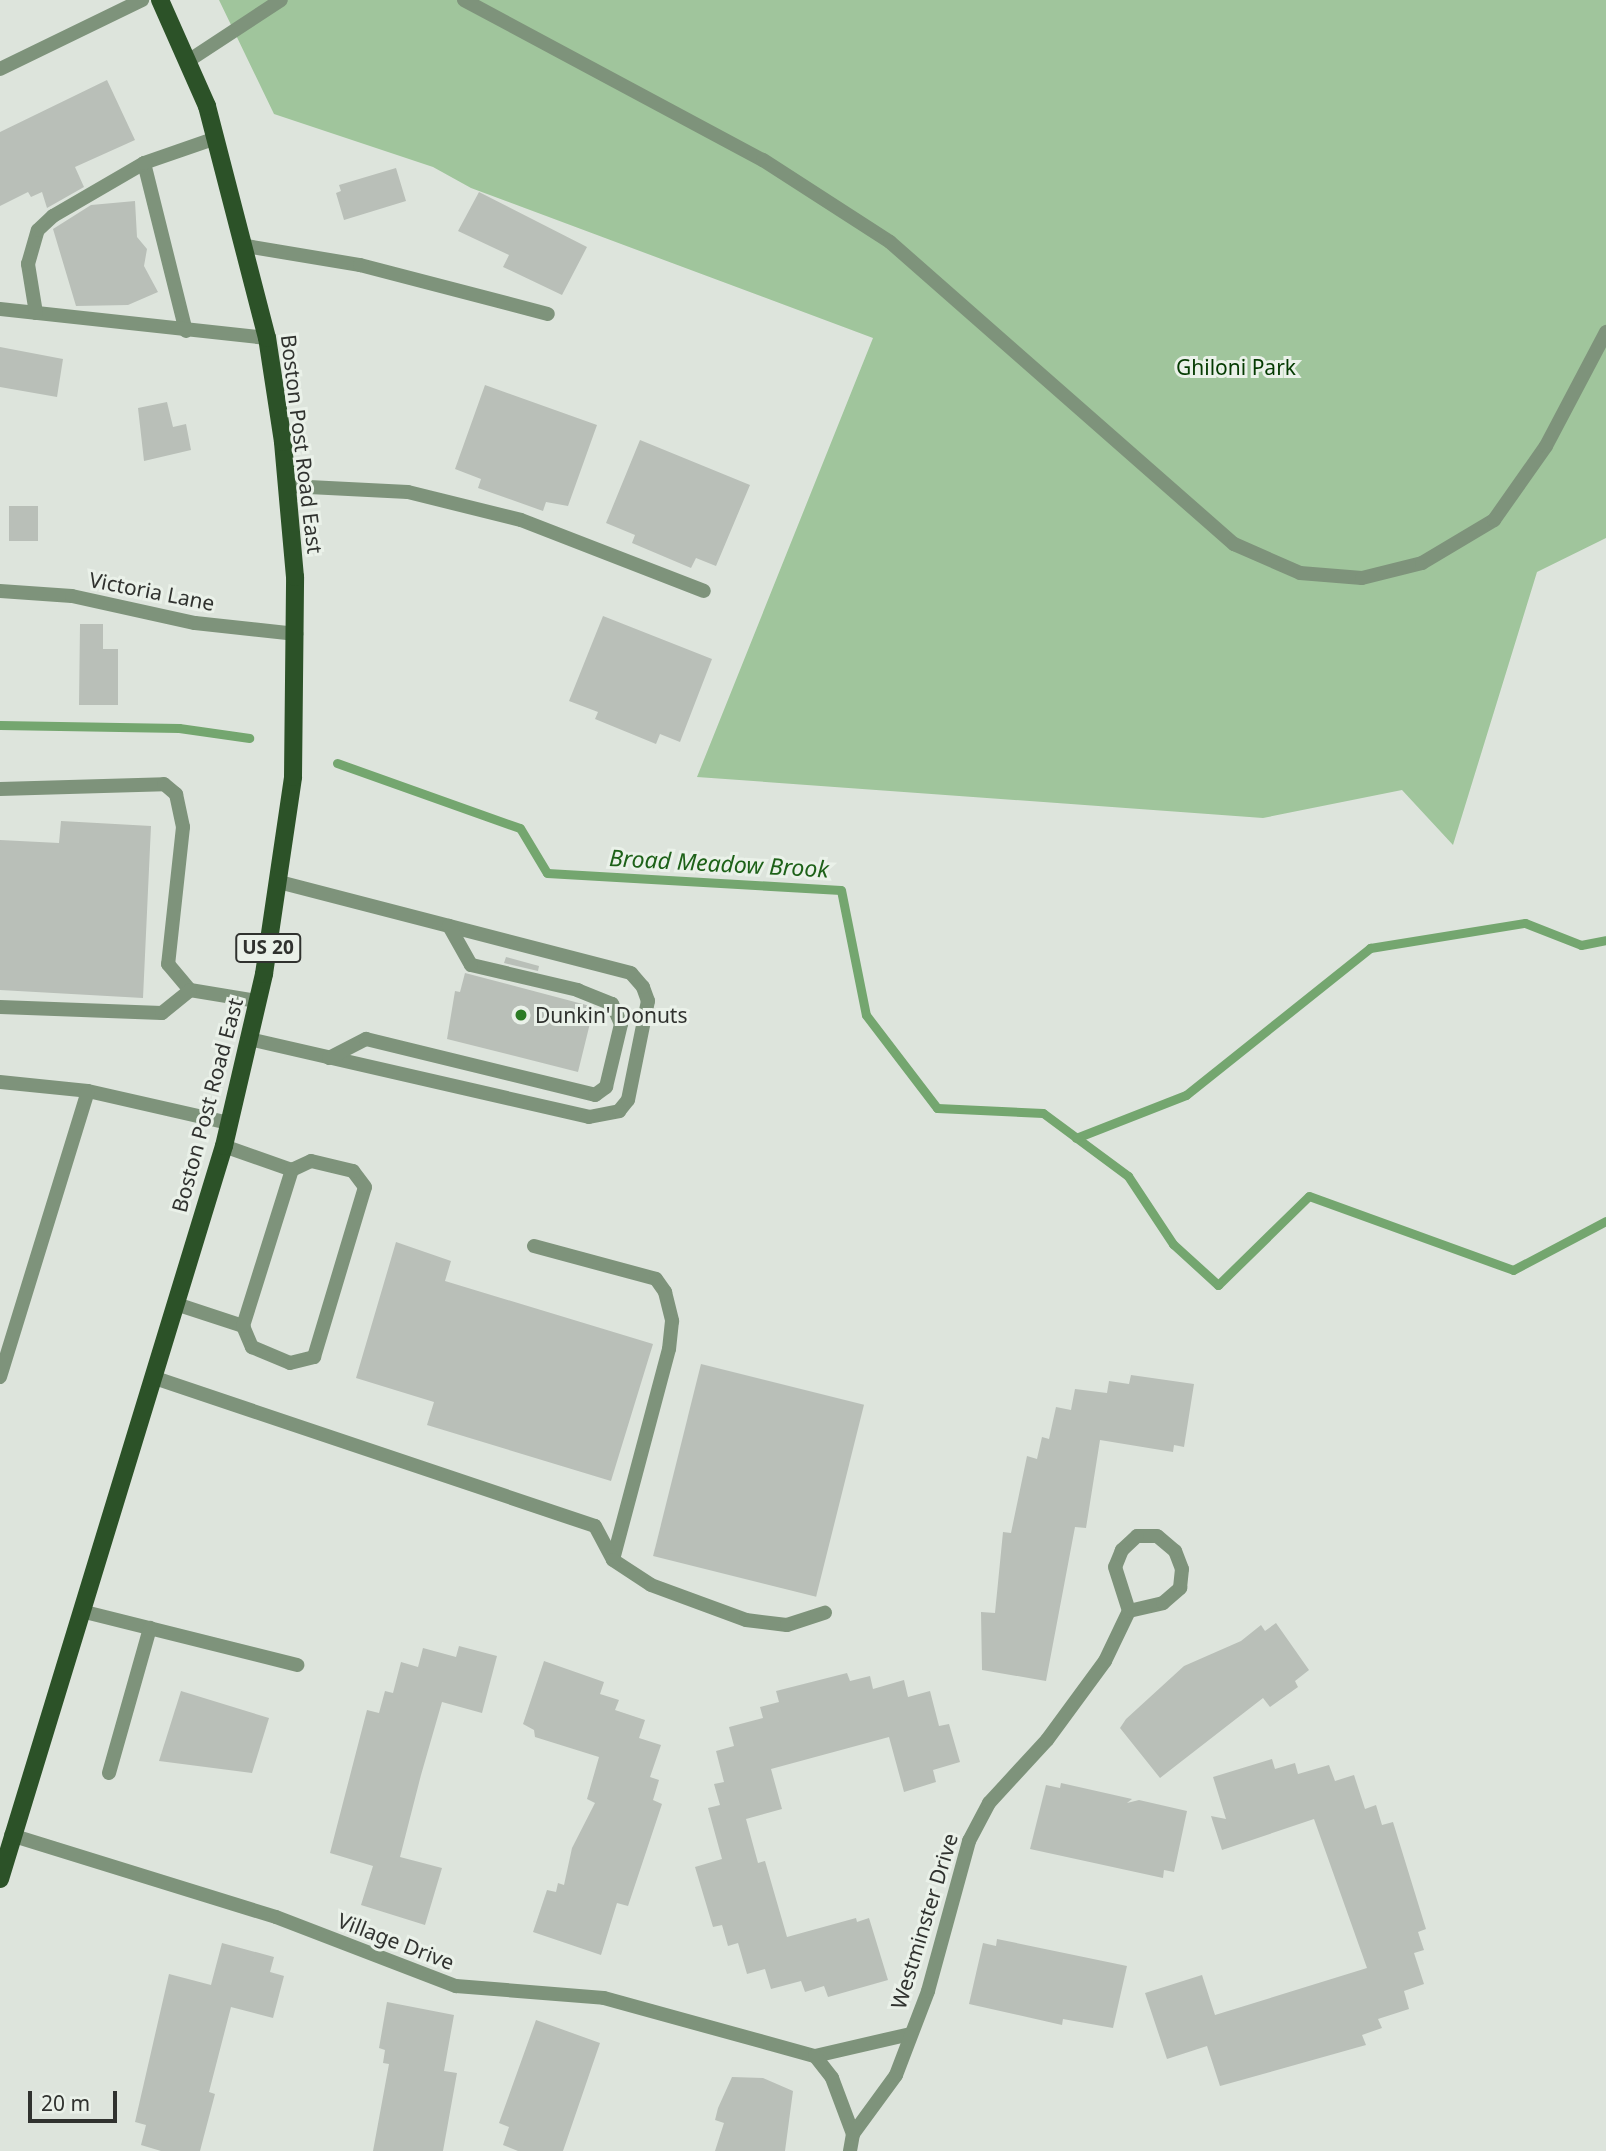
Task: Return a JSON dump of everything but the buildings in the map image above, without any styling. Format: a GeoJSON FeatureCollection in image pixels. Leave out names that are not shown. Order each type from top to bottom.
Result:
{"type":"FeatureCollection","features":[{"type":"Feature","properties":{"kind":"main road","name":"Boston Post Road East"},"geometry":{"type":"LineString","coordinates":[[0,1879],[6,1835],[81,1611],[223,1146],[249,1039],[281,882],[293,777],[296,634],[289,486],[267,338],[246,246],[216,138],[188,61],[160,0]]}},
{"type":"Feature","properties":{"kind":"street"},"geometry":{"type":"LineString","coordinates":[[0,69],[142,0]]}},
{"type":"Feature","properties":{"kind":"street"},"geometry":{"type":"LineString","coordinates":[[188,61],[281,0]]}},
{"type":"Feature","properties":{"kind":"street"},"geometry":{"type":"LineString","coordinates":[[464,0],[764,160],[890,242],[1234,544],[1300,573],[1362,578],[1422,563],[1494,520],[1546,446],[1606,332]]}},
{"type":"Feature","properties":{"kind":"street"},"geometry":{"type":"LineString","coordinates":[[36,313],[28,264],[38,230],[53,216],[144,163],[216,138]]}},
{"type":"Feature","properties":{"kind":"street"},"geometry":{"type":"LineString","coordinates":[[144,163],[186,331]]}},
{"type":"Feature","properties":{"kind":"street"},"geometry":{"type":"LineString","coordinates":[[246,246],[360,265],[548,314]]}},
{"type":"Feature","properties":{"kind":"street"},"geometry":{"type":"LineString","coordinates":[[0,309],[267,338]]}},
{"type":"Feature","properties":{"kind":"street"},"geometry":{"type":"LineString","coordinates":[[289,486],[408,492],[522,520],[704,591]]}},
{"type":"Feature","properties":{"kind":"street","name":"Victoria Lane"},"geometry":{"type":"LineString","coordinates":[[0,590],[72,596],[195,623],[296,634]]}},
{"type":"Feature","properties":{"kind":"street"},"geometry":{"type":"LineString","coordinates":[[0,789],[164,784],[176,794],[183,827],[168,964],[190,990],[257,1001]]}},
{"type":"Feature","properties":{"kind":"street"},"geometry":{"type":"LineString","coordinates":[[249,1039],[589,1117],[619,1111],[628,1100],[648,1001],[643,987],[631,973],[281,882]]}},
{"type":"Feature","properties":{"kind":"street"},"geometry":{"type":"LineString","coordinates":[[330,1058],[366,1039],[595,1095],[606,1087],[621,1024],[612,1004],[578,990],[471,965],[449,926]]}},
{"type":"Feature","properties":{"kind":"street"},"geometry":{"type":"LineString","coordinates":[[0,1007],[162,1013],[190,990]]}},
{"type":"Feature","properties":{"kind":"street"},"geometry":{"type":"LineString","coordinates":[[0,1082],[88,1091],[229,1123]]}},
{"type":"Feature","properties":{"kind":"street"},"geometry":{"type":"LineString","coordinates":[[0,1377],[88,1091]]}},
{"type":"Feature","properties":{"kind":"street"},"geometry":{"type":"LineString","coordinates":[[223,1146],[292,1170],[311,1161],[353,1171],[365,1187],[314,1357],[290,1363],[252,1347],[243,1326],[292,1170]]}},
{"type":"Feature","properties":{"kind":"street"},"geometry":{"type":"LineString","coordinates":[[534,1247],[656,1279],[665,1292],[672,1321],[669,1349],[613,1560]]}},
{"type":"Feature","properties":{"kind":"street"},"geometry":{"type":"LineString","coordinates":[[176,1304],[243,1326]]}},
{"type":"Feature","properties":{"kind":"street"},"geometry":{"type":"LineString","coordinates":[[152,1377],[595,1526],[613,1560],[652,1585],[746,1620],[787,1625],[825,1613]]}},
{"type":"Feature","properties":{"kind":"street"},"geometry":{"type":"LineString","coordinates":[[1137,1536],[1157,1536],[1175,1551],[1182,1570],[1180,1588],[1163,1603],[1129,1612],[1115,1567],[1122,1550],[1137,1536]]}},
{"type":"Feature","properties":{"kind":"street"},"geometry":{"type":"LineString","coordinates":[[81,1611],[297,1665]]}},
{"type":"Feature","properties":{"kind":"street","name":"Westminster Drive"},"geometry":{"type":"LineString","coordinates":[[853,2134],[883,2099],[928,1991],[969,1841],[989,1803],[1047,1740],[1105,1661],[1129,1612]]}},
{"type":"Feature","properties":{"kind":"street"},"geometry":{"type":"LineString","coordinates":[[109,1773],[150,1628]]}},
{"type":"Feature","properties":{"kind":"street","name":"Village Drive"},"geometry":{"type":"LineString","coordinates":[[6,1835],[276,1917],[456,1986],[604,1998],[815,2056],[910,2034]]}},
{"type":"Feature","properties":{"kind":"street"},"geometry":{"type":"LineString","coordinates":[[815,2056],[832,2078],[853,2134],[850,2151]]}},
{"type":"Feature","properties":{"kind":"green space","name":"Ghiloni Park"},"geometry":{"type":"Polygon","coordinates":[[[219,0],[1606,0],[1606,538],[1537,572],[1453,845],[1402,790],[1263,818],[697,777],[873,338],[471,188],[433,167],[274,114],[219,0]]]}},
{"type":"Feature","properties":{"kind":"waterway","name":"Broad Meadow Brook"},"geometry":{"type":"LineString","coordinates":[[0,725],[179,728],[249,738]]}},
{"type":"Feature","properties":{"kind":"waterway","name":"Broad Meadow Brook"},"geometry":{"type":"LineString","coordinates":[[337,763],[520,828],[547,873],[841,890],[866,1015],[937,1108],[1043,1113],[1128,1176],[1173,1244],[1218,1285],[1309,1196],[1513,1270],[1606,1221]]}},
{"type":"Feature","properties":{"kind":"waterway"},"geometry":{"type":"LineString","coordinates":[[1076,1138],[1186,1095],[1370,948],[1525,923],[1581,945],[1606,940]]}},
{"type":"Feature","properties":{"kind":"place","name":"Dunkin' Donuts"},"geometry":{"type":"Point","coordinates":[521,1015]}}]}
